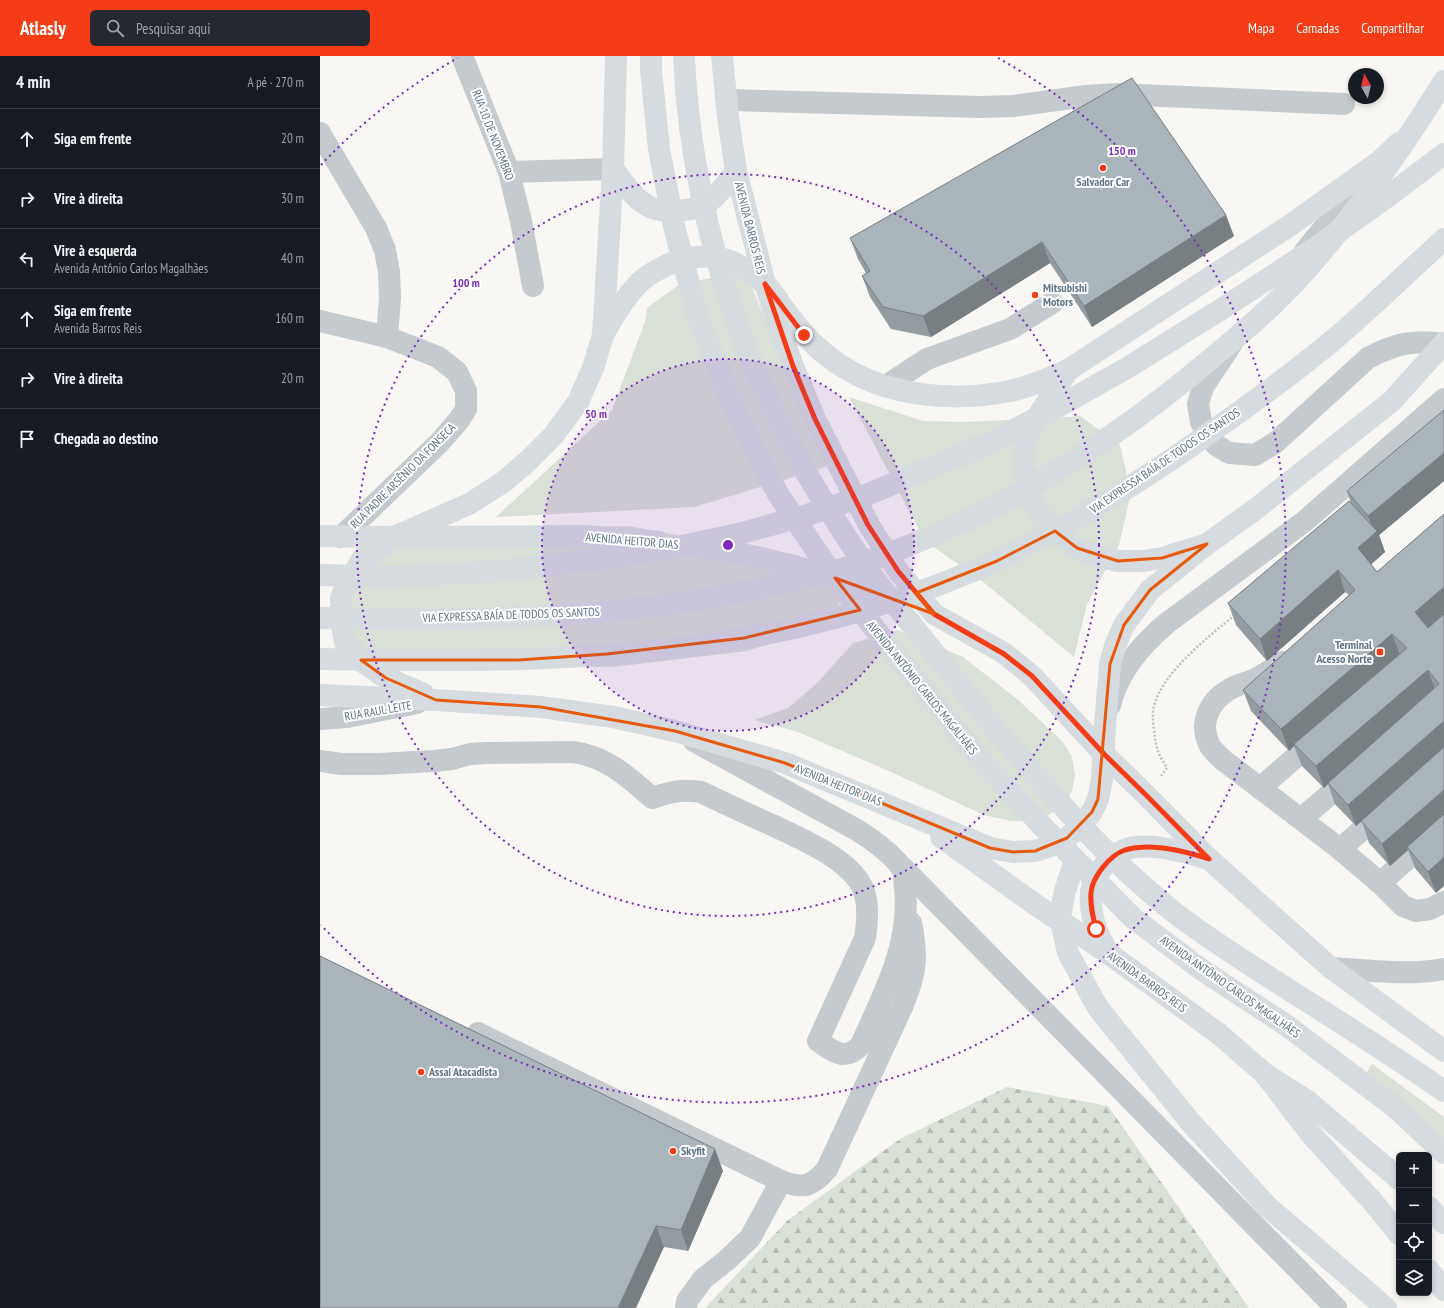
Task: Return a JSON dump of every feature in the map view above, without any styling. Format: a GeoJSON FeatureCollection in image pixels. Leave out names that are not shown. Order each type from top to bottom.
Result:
{"type":"FeatureCollection","features":[{"type":"Feature","properties":{"kind":"main road"},"geometry":{"type":"LineString","coordinates":[[436,700],[386,678],[364,663],[346,642],[341,621],[341,598],[349,578],[370,555],[394,537],[469,504],[502,483],[553,436],[578,402],[593,368],[603,335],[613,169],[616,56]]}},
{"type":"Feature","properties":{"kind":"main road","name":"AVENIDA ANTÔNIO CARLOS MAGALHÃES"},"geometry":{"type":"LineString","coordinates":[[651,56],[659,149],[678,241],[697,314],[721,378],[756,452],[778,494],[838,583],[978,758],[1075,860],[1133,918],[1202,970],[1286,1025],[1396,1108],[1444,1153]]}},
{"type":"Feature","properties":{"kind":"main road"},"geometry":{"type":"LineString","coordinates":[[684,56],[693,148],[708,223],[730,305],[754,367],[782,429],[810,479],[869,571],[1034,775],[1104,850],[1177,914],[1218,944],[1399,1059],[1444,1091]]}},
{"type":"Feature","properties":{"kind":"main road","name":"AVENIDA BARROS REIS"},"geometry":{"type":"LineString","coordinates":[[722,56],[736,171],[765,284],[793,366],[815,419],[868,525],[898,571],[934,614],[1004,654],[1032,676],[1104,754]]}},
{"type":"Feature","properties":{"kind":"main road","name":"VIA EXPRESSA BAÍA DE TODOS OS SANTOS"},"geometry":{"type":"LineString","coordinates":[[320,618],[460,619],[559,616],[642,608],[719,597],[797,580],[851,566],[900,548],[961,522],[1014,496],[1087,452],[1130,423],[1168,394],[1249,328],[1333,240],[1371,191],[1407,140],[1444,81]]}},
{"type":"Feature","properties":{"kind":"main road"},"geometry":{"type":"LineString","coordinates":[[603,335],[622,303],[638,284],[655,271],[674,262],[697,256],[715,256],[738,264],[765,284],[804,335],[824,353],[850,371],[886,386],[925,395],[973,397],[1006,392],[1036,384],[1068,370],[1292,224],[1380,161],[1444,102]]}},
{"type":"Feature","properties":{"kind":"main road"},"geometry":{"type":"LineString","coordinates":[[320,575],[395,577],[499,571],[609,558],[672,548],[742,533],[806,515],[864,496],[985,445],[1054,409],[1127,368],[1220,310],[1321,244],[1388,197],[1444,154]]}},
{"type":"Feature","properties":{"kind":"main road"},"geometry":{"type":"LineString","coordinates":[[613,169],[635,197],[649,207],[666,211],[684,211],[702,207],[716,196],[736,171]]}},
{"type":"Feature","properties":{"kind":"main road","name":"VIA EXPRESSA BAÍA DE TODOS OS SANTOS"},"geometry":{"type":"LineString","coordinates":[[320,659],[402,661],[518,660],[607,654],[674,647],[744,638],[806,625],[872,607],[937,586],[997,561],[1078,519],[1152,473],[1273,387],[1338,336],[1444,239]]}},
{"type":"Feature","properties":{"kind":"main road"},"geometry":{"type":"LineString","coordinates":[[906,813],[990,848],[1012,852],[1035,851],[1046,848],[1067,838],[1092,812],[1098,799],[1102,780],[1110,664],[1115,646],[1124,625],[1150,590],[1207,544],[1257,508],[1392,401],[1444,344]]}},
{"type":"Feature","properties":{"kind":"main road"},"geometry":{"type":"LineString","coordinates":[[1068,370],[1040,412],[1028,435],[1023,455],[1024,473],[1031,497],[1041,516],[1061,537],[1077,548],[1118,562],[1143,561],[1162,558],[1207,544]]}},
{"type":"Feature","properties":{"kind":"main road","name":"AVENIDA HEITOR DIAS"},"geometry":{"type":"LineString","coordinates":[[330,536],[584,536],[645,540],[722,550],[785,564],[842,580],[934,614]]}},
{"type":"Feature","properties":{"kind":"main road","name":"AVENIDA HEITOR DIAS"},"geometry":{"type":"LineString","coordinates":[[320,696],[436,700],[541,707],[613,718],[676,731],[785,763],[906,813]]}},
{"type":"Feature","properties":{"kind":"main road"},"geometry":{"type":"LineString","coordinates":[[1104,754],[1209,859],[1331,968],[1444,1051]]}},
{"type":"Feature","properties":{"kind":"main road","name":"AVENIDA BARROS REIS"},"geometry":{"type":"LineString","coordinates":[[906,813],[1108,954],[1219,1034],[1265,1074]]}},
{"type":"Feature","properties":{"kind":"main road"},"geometry":{"type":"LineString","coordinates":[[1108,954],[1096,929],[1091,909],[1091,891],[1100,870],[1111,858],[1125,850],[1156,848],[1190,853],[1209,859]]}},
{"type":"Feature","properties":{"kind":"main road"},"geometry":{"type":"LineString","coordinates":[[1075,860],[1065,891],[1060,916],[1068,953],[1098,1008],[1192,1124],[1267,1206],[1381,1304]]}},
{"type":"Feature","properties":{"kind":"main road"},"geometry":{"type":"LineString","coordinates":[[1265,1074],[1306,1100],[1396,1176]]}},
{"type":"Feature","properties":{"kind":"main road"},"geometry":{"type":"LineString","coordinates":[[1265,1074],[1310,1133],[1372,1201],[1396,1230]]}},
{"type":"Feature","properties":{"kind":"main road"},"geometry":{"type":"LineString","coordinates":[[1432,1210],[1444,1223]]}},
{"type":"Feature","properties":{"kind":"main road"},"geometry":{"type":"LineString","coordinates":[[1432,1274],[1444,1290]]}},
{"type":"Feature","properties":{"kind":"street","name":"RUA 10 DE NOVEMBRO"},"geometry":{"type":"LineString","coordinates":[[462,56],[509,172],[521,220],[533,286]]}},
{"type":"Feature","properties":{"kind":"street"},"geometry":{"type":"LineString","coordinates":[[727,100],[986,107],[1014,106],[1086,96],[1118,94],[1344,104]]}},
{"type":"Feature","properties":{"kind":"street"},"geometry":{"type":"LineString","coordinates":[[320,133],[376,228],[385,250],[390,298],[387,337]]}},
{"type":"Feature","properties":{"kind":"street"},"geometry":{"type":"LineString","coordinates":[[1380,161],[1242,328],[1203,387],[1198,404],[1201,422],[1216,445],[1229,453],[1255,455],[1275,443],[1368,358],[1387,348],[1409,342],[1444,344]]}},
{"type":"Feature","properties":{"kind":"street"},"geometry":{"type":"LineString","coordinates":[[509,172],[613,169]]}},
{"type":"Feature","properties":{"kind":"street"},"geometry":{"type":"LineString","coordinates":[[886,386],[927,359],[1010,329],[1052,303]]}},
{"type":"Feature","properties":{"kind":"street","name":"RUA PADRE ARSÊNIO DA FONSECA"},"geometry":{"type":"LineString","coordinates":[[320,320],[387,337],[438,357],[458,372],[466,391],[466,409],[459,420],[439,443],[330,536]]}},
{"type":"Feature","properties":{"kind":"street"},"geometry":{"type":"LineString","coordinates":[[1105,726],[1111,697],[1118,680],[1132,658],[1148,639],[1167,623],[1305,521],[1444,400]]}},
{"type":"Feature","properties":{"kind":"street"},"geometry":{"type":"LineString","coordinates":[[1294,651],[1271,671],[1230,689],[1214,702],[1206,715],[1205,731],[1211,747],[1223,760],[1302,818],[1380,882],[1403,906],[1416,910],[1430,909],[1444,902]]}},
{"type":"Feature","properties":{"kind":"street","name":"RUA RAUL LEITE"},"geometry":{"type":"LineString","coordinates":[[320,719],[347,717],[436,700]]}},
{"type":"Feature","properties":{"kind":"street"},"geometry":{"type":"LineString","coordinates":[[1260,788],[1336,722]]}},
{"type":"Feature","properties":{"kind":"street"},"geometry":{"type":"LineString","coordinates":[[676,731],[857,830],[878,845],[1336,1308]]}},
{"type":"Feature","properties":{"kind":"street"},"geometry":{"type":"LineString","coordinates":[[320,761],[341,764],[379,764],[452,759],[470,754],[487,752],[584,753],[594,756],[615,767],[652,798],[669,792],[686,790],[701,792],[816,846],[850,870],[860,883],[865,895],[868,911],[868,923],[865,938],[818,1041],[835,1052],[844,1054],[854,1052],[861,1045],[895,968],[901,945],[906,902]]}},
{"type":"Feature","properties":{"kind":"street"},"geometry":{"type":"LineString","coordinates":[[1302,818],[1368,761]]}},
{"type":"Feature","properties":{"kind":"street"},"geometry":{"type":"LineString","coordinates":[[1340,849],[1404,794]]}},
{"type":"Feature","properties":{"kind":"street"},"geometry":{"type":"LineString","coordinates":[[1380,882],[1444,827]]}},
{"type":"Feature","properties":{"kind":"street"},"geometry":{"type":"LineString","coordinates":[[459,1024],[780,1181],[793,1186],[805,1186],[818,1180],[827,1169],[904,1005],[913,980],[916,960],[915,942],[906,902],[902,868]]}},
{"type":"Feature","properties":{"kind":"street"},"geometry":{"type":"LineString","coordinates":[[1331,968],[1388,971],[1431,971],[1444,969]]}},
{"type":"Feature","properties":{"kind":"street"},"geometry":{"type":"LineString","coordinates":[[686,1308],[687,1301],[703,1279],[727,1260],[750,1238],[780,1181]]}},
{"type":"Feature","properties":{"kind":"path"},"geometry":{"type":"LineString","coordinates":[[1146,795],[1167,768],[1158,752],[1154,730],[1153,706],[1162,685],[1194,649],[1235,614]]}},
{"type":"Feature","properties":{"kind":"highlighted area"},"geometry":{"type":"Polygon","coordinates":[[[1055,531],[1077,548],[1118,561],[1162,558],[1207,544],[1150,590],[1124,625],[1110,664],[1098,799],[1092,812],[1067,838],[1035,851],[1013,852],[990,848],[785,763],[675,731],[541,707],[436,700],[386,678],[361,660],[518,660],[607,654],[744,638],[860,610],[835,578],[934,614],[916,593],[997,561],[1055,531]]]}},
{"type":"Feature","properties":{"kind":"green space"},"geometry":{"type":"Polygon","coordinates":[[[746,271],[770,333],[838,463],[695,507],[496,517],[612,410],[646,319],[647,308],[680,284],[746,271]]]}},
{"type":"Feature","properties":{"kind":"green space"},"geometry":{"type":"Polygon","coordinates":[[[849,397],[923,421],[962,422],[1080,416],[1120,445],[1131,493],[1119,545],[1087,604],[1074,657],[977,577],[925,541],[849,397]]]}},
{"type":"Feature","properties":{"kind":"green space"},"geometry":{"type":"Polygon","coordinates":[[[629,526],[859,571],[831,616],[806,632],[747,651],[613,667],[375,665],[346,653],[341,573],[366,531],[629,526]]]}},
{"type":"Feature","properties":{"kind":"green space"},"geometry":{"type":"Polygon","coordinates":[[[898,630],[963,657],[1017,699],[1063,742],[1072,757],[1075,775],[1072,791],[1063,806],[1049,815],[1029,821],[1011,821],[984,815],[889,771],[798,732],[754,720],[788,708],[817,683],[853,643],[898,630]]]}},
{"type":"Feature","properties":{"kind":"green space"},"geometry":{"type":"Polygon","coordinates":[[[1372,1064],[1444,1117],[1444,1141],[1367,1072],[1372,1064]]]}},
{"type":"Feature","properties":{"kind":"green space"},"geometry":{"type":"Polygon","coordinates":[[[1007,1087],[1108,1106],[1249,1308],[705,1308],[788,1220],[900,1139],[1007,1087]]]}},
{"type":"Feature","properties":{"kind":"building","name":"Salvador Car"},"geometry":{"type":"Polygon","coordinates":[[[1132,78],[1226,215],[1084,306],[1042,242],[923,316],[883,307],[862,276],[870,271],[850,238],[1132,78]]]}},
{"type":"Feature","properties":{"kind":"building"},"geometry":{"type":"Polygon","coordinates":[[[1444,410],[1444,453],[1368,516],[1347,491],[1444,410]]]}},
{"type":"Feature","properties":{"kind":"building"},"geometry":{"type":"Polygon","coordinates":[[[1349,501],[1377,531],[1358,548],[1377,572],[1444,514],[1444,587],[1415,612],[1428,628],[1444,614],[1444,721],[1348,805],[1328,783],[1439,684],[1428,670],[1316,766],[1294,744],[1407,648],[1392,634],[1281,729],[1243,690],[1355,590],[1338,570],[1260,639],[1228,603],[1349,501]]]}},
{"type":"Feature","properties":{"kind":"building"},"geometry":{"type":"Polygon","coordinates":[[[1444,747],[1444,790],[1382,844],[1361,821],[1444,747]]]}},
{"type":"Feature","properties":{"kind":"building"},"geometry":{"type":"Polygon","coordinates":[[[1444,814],[1444,857],[1428,872],[1407,847],[1444,814]]]}},
{"type":"Feature","properties":{"kind":"building","name":"Assaí Atacadista"},"geometry":{"type":"Polygon","coordinates":[[[320,956],[715,1149],[681,1230],[656,1226],[618,1308],[320,1308],[320,956]]]}},
{"type":"Feature","properties":{"kind":"place","name":"Salvador Car"},"geometry":{"type":"Point","coordinates":[1103,168]}},
{"type":"Feature","properties":{"kind":"place","name":"Mitsubishi Motors"},"geometry":{"type":"Point","coordinates":[1035,295]}},
{"type":"Feature","properties":{"kind":"place","name":"Terminal Acesso Norte"},"geometry":{"type":"Point","coordinates":[1380,652]}},
{"type":"Feature","properties":{"kind":"place","name":"Assaí Atacadista"},"geometry":{"type":"Point","coordinates":[421,1072]}},
{"type":"Feature","properties":{"kind":"place","name":"Skyfit"},"geometry":{"type":"Point","coordinates":[673,1151]}},
{"type":"Feature","properties":{"kind":"route"},"geometry":{"type":"LineString","coordinates":[[804,335],[765,284],[793,366],[815,419],[868,525],[898,571],[934,614],[1004,654],[1032,676],[1104,754],[1209,859],[1171,849],[1156,848],[1125,850],[1111,858],[1100,870],[1091,891],[1091,909],[1096,929]]}}]}
